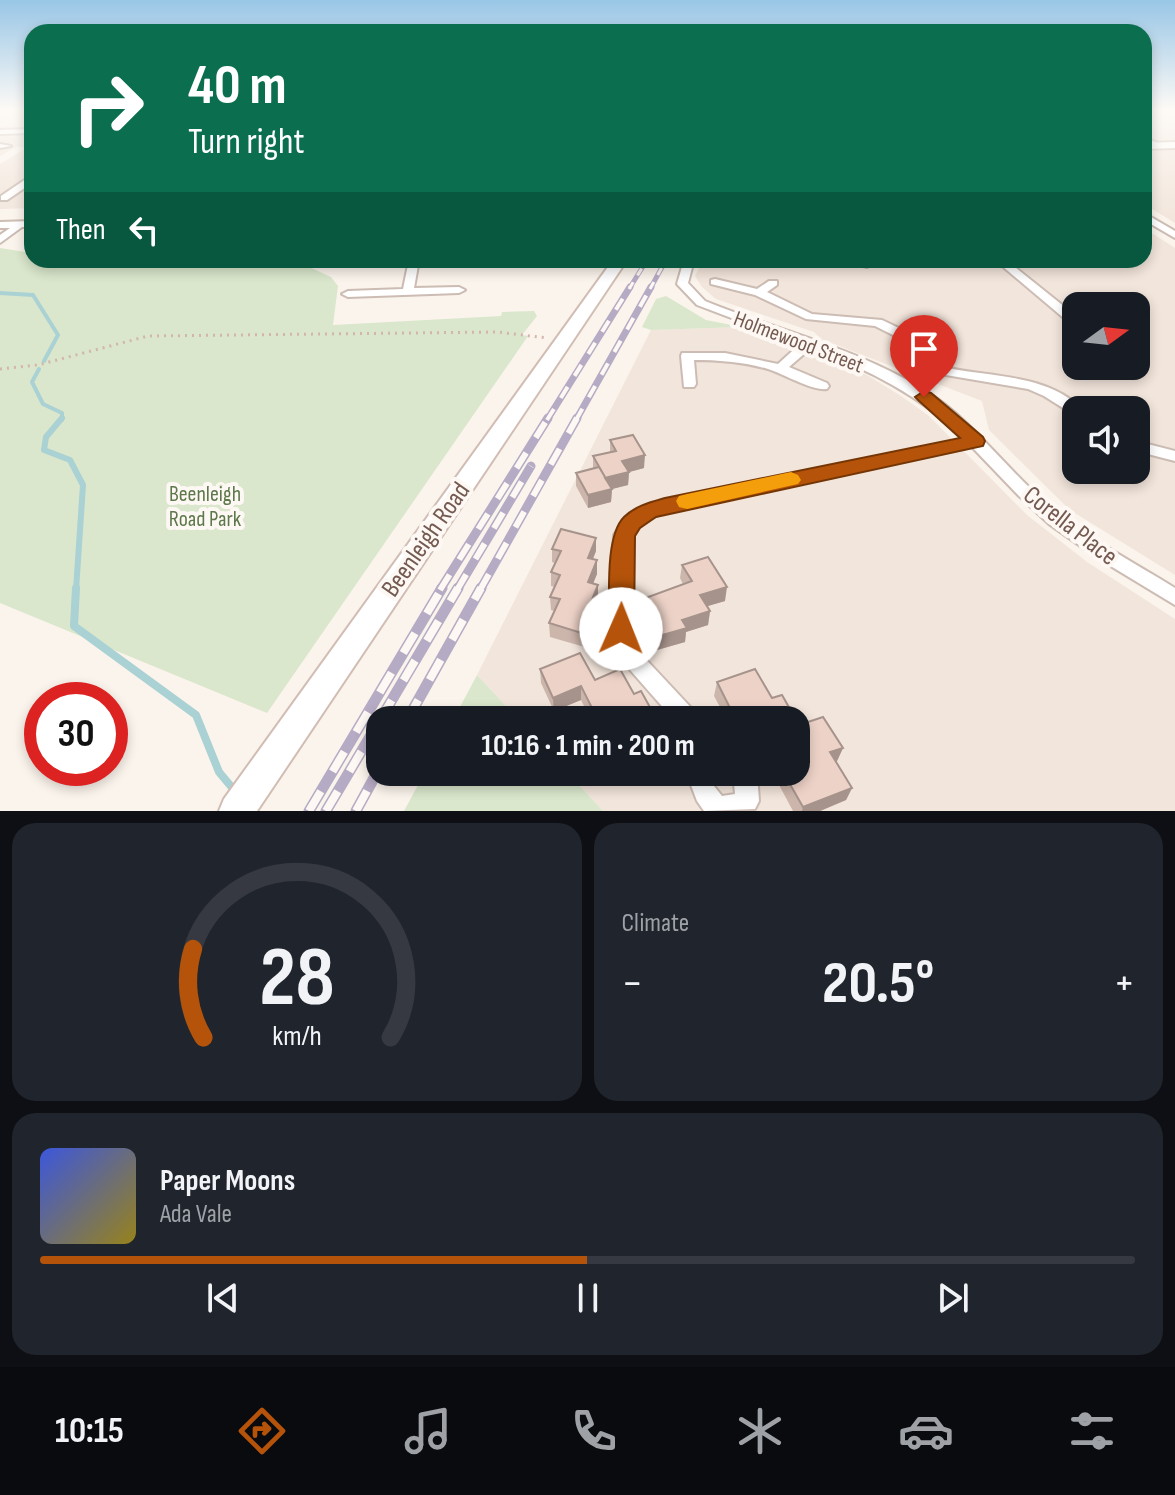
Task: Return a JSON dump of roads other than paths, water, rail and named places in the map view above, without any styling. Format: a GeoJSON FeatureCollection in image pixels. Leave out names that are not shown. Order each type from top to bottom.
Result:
{"type":"FeatureCollection","features":[{"type":"Feature","properties":{"kind":"main road","name":"Beenleigh Road"},"geometry":{"type":"LineString","coordinates":[[236,811],[612,268]]}},
{"type":"Feature","properties":{"kind":"street"},"geometry":{"type":"LineString","coordinates":[[4,198],[24,185]]}},
{"type":"Feature","properties":{"kind":"street"},"geometry":{"type":"LineString","coordinates":[[19,188],[24,188]]}},
{"type":"Feature","properties":{"kind":"street"},"geometry":{"type":"LineString","coordinates":[[1152,221],[1175,235]]}},
{"type":"Feature","properties":{"kind":"street"},"geometry":{"type":"LineString","coordinates":[[0,240],[20,224]]}},
{"type":"Feature","properties":{"kind":"street"},"geometry":{"type":"LineString","coordinates":[[0,225],[24,224]]}},
{"type":"Feature","properties":{"kind":"street"},"geometry":{"type":"LineString","coordinates":[[408,291],[412,268]]}},
{"type":"Feature","properties":{"kind":"street","name":"Holmewood Street"},"geometry":{"type":"LineString","coordinates":[[687,268],[682,284],[701,303],[894,378],[934,404],[976,441]]}},
{"type":"Feature","properties":{"kind":"street"},"geometry":{"type":"LineString","coordinates":[[1010,268],[1062,311]]}},
{"type":"Feature","properties":{"kind":"street"},"geometry":{"type":"LineString","coordinates":[[710,282],[759,293],[810,317],[878,323],[897,331],[921,359]]}},
{"type":"Feature","properties":{"kind":"street"},"geometry":{"type":"LineString","coordinates":[[759,293],[773,283]]}},
{"type":"Feature","properties":{"kind":"street"},"geometry":{"type":"LineString","coordinates":[[348,294],[459,290]]}},
{"type":"Feature","properties":{"kind":"street"},"geometry":{"type":"LineString","coordinates":[[782,367],[809,343]]}},
{"type":"Feature","properties":{"kind":"street"},"geometry":{"type":"LineString","coordinates":[[689,384],[687,356],[733,356],[782,367],[822,386]]}},
{"type":"Feature","properties":{"kind":"street"},"geometry":{"type":"LineString","coordinates":[[939,370],[978,380],[1032,386],[1062,402]]}},
{"type":"Feature","properties":{"kind":"street"},"geometry":{"type":"LineString","coordinates":[[675,706],[631,657],[621,629],[623,535],[632,522],[665,506],[976,441]]}},
{"type":"Feature","properties":{"kind":"street","name":"Corella Place"},"geometry":{"type":"LineString","coordinates":[[976,441],[1038,505],[1080,539],[1175,597]]}},
{"type":"Feature","properties":{"kind":"street"},"geometry":{"type":"LineString","coordinates":[[1150,450],[1175,456]]}},
{"type":"Feature","properties":{"kind":"street"},"geometry":{"type":"LineString","coordinates":[[703,786],[717,809],[747,801],[746,786]]}},
{"type":"Feature","properties":{"kind":"waterway"},"geometry":{"type":"LineString","coordinates":[[0,293],[33,295],[58,335],[44,361]]}},
{"type":"Feature","properties":{"kind":"waterway"},"geometry":{"type":"LineString","coordinates":[[39,369],[32,382],[43,404],[62,413],[62,418]]}},
{"type":"Feature","properties":{"kind":"waterway"},"geometry":{"type":"LineString","coordinates":[[62,418],[46,437],[44,450],[70,460],[83,485],[76,590]]}},
{"type":"Feature","properties":{"kind":"waterway"},"geometry":{"type":"LineString","coordinates":[[76,588],[74,626],[196,715],[219,772],[234,790]]}},
{"type":"Feature","properties":{"kind":"railway"},"geometry":{"type":"LineString","coordinates":[[629,289],[642,268]]}},
{"type":"Feature","properties":{"kind":"railway"},"geometry":{"type":"LineString","coordinates":[[650,289],[662,268]]}},
{"type":"Feature","properties":{"kind":"railway"},"geometry":{"type":"LineString","coordinates":[[547,420],[630,287]]}},
{"type":"Feature","properties":{"kind":"railway"},"geometry":{"type":"LineString","coordinates":[[576,420],[651,287]]}},
{"type":"Feature","properties":{"kind":"railway"},"geometry":{"type":"LineString","coordinates":[[440,590],[548,418]]}},
{"type":"Feature","properties":{"kind":"railway"},"geometry":{"type":"LineString","coordinates":[[480,590],[577,418]]}},
{"type":"Feature","properties":{"kind":"railway"},"geometry":{"type":"LineString","coordinates":[[457,590],[531,466]]}},
{"type":"Feature","properties":{"kind":"railway"},"geometry":{"type":"LineString","coordinates":[[309,811],[442,588]]}},
{"type":"Feature","properties":{"kind":"railway"},"geometry":{"type":"LineString","coordinates":[[326,811],[458,588]]}},
{"type":"Feature","properties":{"kind":"railway"},"geometry":{"type":"LineString","coordinates":[[415,706],[481,588]]}},
{"type":"Feature","properties":{"kind":"railway"},"geometry":{"type":"LineString","coordinates":[[356,811],[370,786]]}},
{"type":"Feature","properties":{"kind":"park label","name":"Beenleigh Road Park"},"geometry":{"type":"Point","coordinates":[205,506]}}]}
